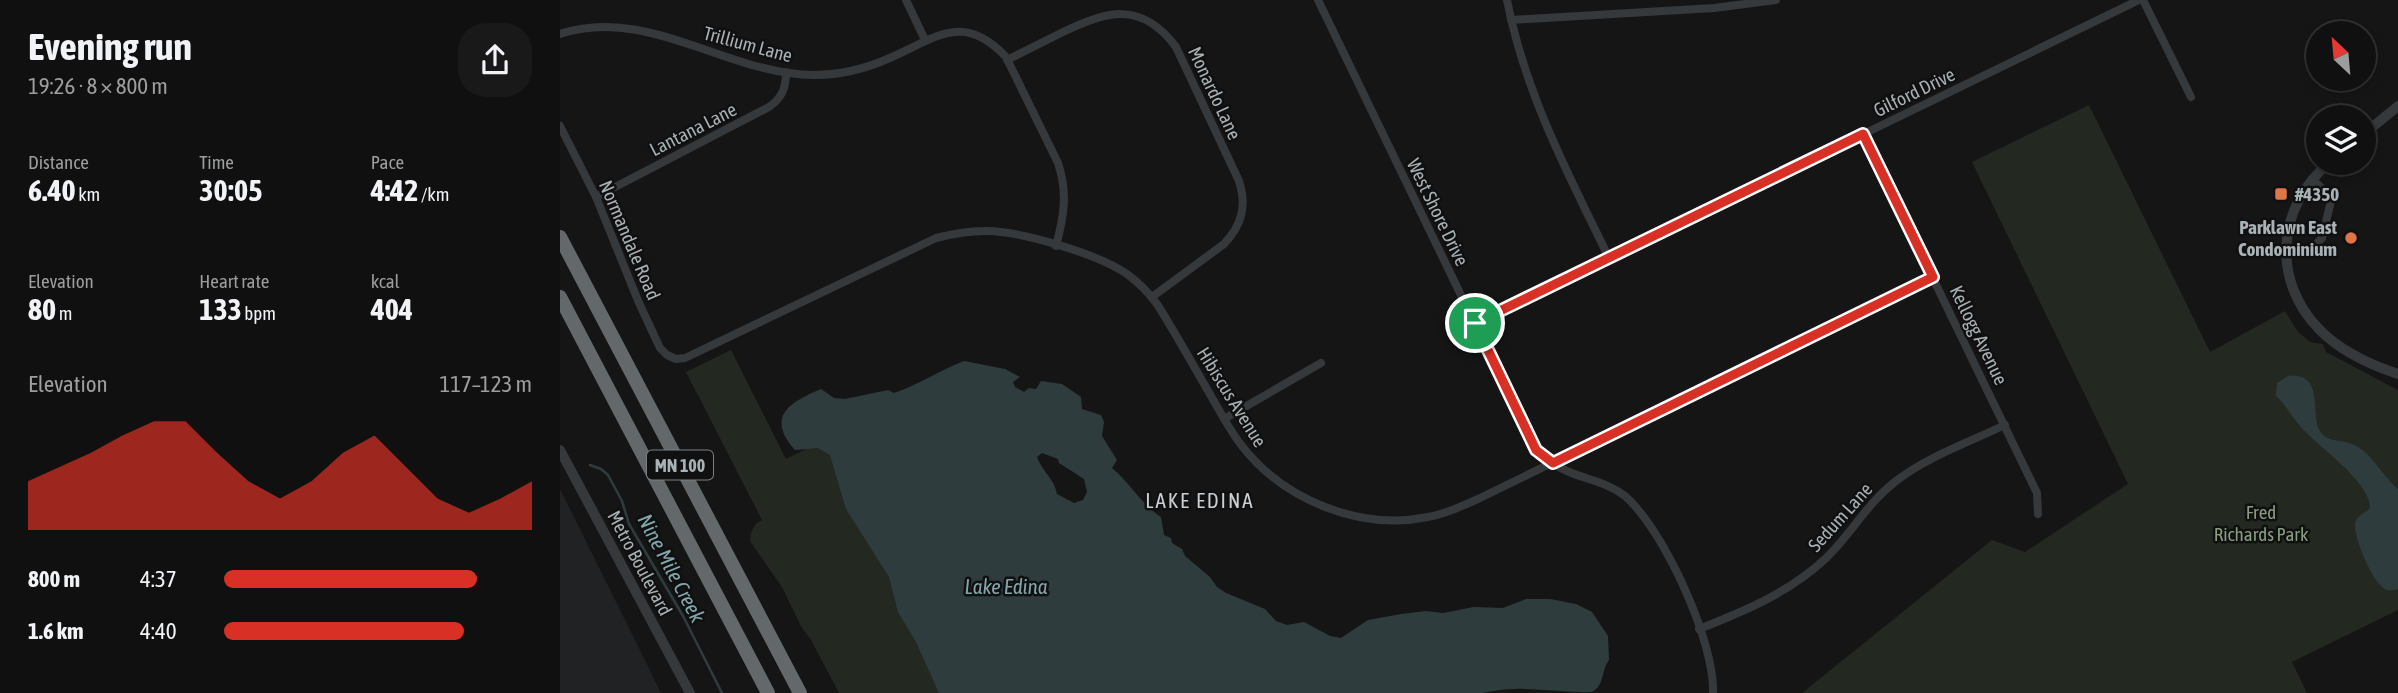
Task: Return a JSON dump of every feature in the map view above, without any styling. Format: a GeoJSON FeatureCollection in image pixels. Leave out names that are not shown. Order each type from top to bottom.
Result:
{"type":"FeatureCollection","features":[{"type":"Feature","properties":{"kind":"highway","name":"MN 100"},"geometry":{"type":"LineString","coordinates":[[560,237],[800,693]]}},
{"type":"Feature","properties":{"kind":"highway","name":"MN 100"},"geometry":{"type":"LineString","coordinates":[[560,296],[768,693]]}},
{"type":"Feature","properties":{"kind":"street"},"geometry":{"type":"LineString","coordinates":[[906,0],[925,40]]}},
{"type":"Feature","properties":{"kind":"street","name":"West Shore Drive"},"geometry":{"type":"LineString","coordinates":[[1318,0],[1536,450],[1564,470],[1597,480],[1612,488],[1632,503],[1658,537],[1674,565],[1699,629],[1713,674],[1713,693]]}},
{"type":"Feature","properties":{"kind":"street"},"geometry":{"type":"LineString","coordinates":[[1507,0],[1531,89],[1609,258]]}},
{"type":"Feature","properties":{"kind":"street"},"geometry":{"type":"LineString","coordinates":[[1511,20],[1714,8],[1776,0]]}},
{"type":"Feature","properties":{"kind":"street"},"geometry":{"type":"LineString","coordinates":[[2141,0],[2191,97]]}},
{"type":"Feature","properties":{"kind":"street","name":"Gilford Drive"},"geometry":{"type":"LineString","coordinates":[[1475,323],[2141,0]]}},
{"type":"Feature","properties":{"kind":"street","name":"Monardo Lane"},"geometry":{"type":"LineString","coordinates":[[1007,60],[1106,14],[1139,16],[1166,34],[1176,47],[1239,181],[1244,209],[1234,233],[1224,244],[1152,297]]}},
{"type":"Feature","properties":{"kind":"street","name":"Trillium Lane"},"geometry":{"type":"LineString","coordinates":[[560,34],[590,29],[638,29],[786,72],[814,75],[841,73],[866,67],[939,34],[954,31],[983,37],[996,46],[1007,60],[1058,163],[1066,201],[1056,246]]}},
{"type":"Feature","properties":{"kind":"street","name":"Lantana Lane"},"geometry":{"type":"LineString","coordinates":[[596,197],[769,107],[778,101],[783,93],[786,72]]}},
{"type":"Feature","properties":{"kind":"street"},"geometry":{"type":"LineString","coordinates":[[2376,124],[2398,106]]}},
{"type":"Feature","properties":{"kind":"street","name":"Normandale Road"},"geometry":{"type":"LineString","coordinates":[[560,126],[596,197],[660,348],[676,359]]}},
{"type":"Feature","properties":{"kind":"street","name":"Kellogg Avenue"},"geometry":{"type":"LineString","coordinates":[[1863,134],[2037,493],[2038,514]]}},
{"type":"Feature","properties":{"kind":"street"},"geometry":{"type":"LineString","coordinates":[[2317,175],[2298,198],[2290,218],[2286,252],[2289,279],[2296,298],[2307,316],[2321,331],[2360,357],[2398,374]]}},
{"type":"Feature","properties":{"kind":"street"},"geometry":{"type":"LineString","coordinates":[[2286,252],[2311,250],[2322,238],[2332,201],[2312,180]]}},
{"type":"Feature","properties":{"kind":"street","name":"Hibiscus Avenue"},"geometry":{"type":"LineString","coordinates":[[676,359],[685,358],[936,238],[985,231],[1010,233],[1109,263],[1127,274],[1152,297],[1241,446],[1276,480],[1320,506],[1373,519],[1400,520],[1427,518],[1453,510],[1933,277]]}},
{"type":"Feature","properties":{"kind":"street"},"geometry":{"type":"LineString","coordinates":[[1224,419],[1321,363]]}},
{"type":"Feature","properties":{"kind":"street","name":"Sedum Lane"},"geometry":{"type":"LineString","coordinates":[[1699,629],[1754,607],[1801,579],[1825,559],[1876,497],[1898,479],[2005,425]]}},
{"type":"Feature","properties":{"kind":"street","name":"Metro Boulevard"},"geometry":{"type":"LineString","coordinates":[[560,450],[690,693]]}},
{"type":"Feature","properties":{"kind":"shaded area"},"geometry":{"type":"Polygon","coordinates":[[[560,489],[625,620],[661,693],[560,693],[560,489]]]}},
{"type":"Feature","properties":{"kind":"green space","name":"Fred Richards Park"},"geometry":{"type":"Polygon","coordinates":[[[2089,105],[2210,352],[2285,311],[2298,332],[2310,342],[2323,344],[2326,352],[2398,390],[2398,610],[2292,662],[2307,693],[1802,693],[1992,540],[2025,552],[2128,484],[1972,162],[2089,105]]]}},
{"type":"Feature","properties":{"kind":"green space"},"geometry":{"type":"Polygon","coordinates":[[[731,350],[786,459],[836,434],[962,693],[839,693],[782,587],[750,541],[753,528],[762,520],[686,372],[731,350]]]}},
{"type":"Feature","properties":{"kind":"water","name":"Lake Edina"},"geometry":{"type":"Polygon","coordinates":[[[964,361],[1005,369],[1020,377],[1013,382],[1015,387],[1024,392],[1029,388],[1036,389],[1041,381],[1062,384],[1081,397],[1082,409],[1101,415],[1104,422],[1102,436],[1117,460],[1112,468],[1148,507],[1161,517],[1164,535],[1171,538],[1172,543],[1182,549],[1185,556],[1210,577],[1217,587],[1265,609],[1276,621],[1287,625],[1304,622],[1330,636],[1341,638],[1368,620],[1426,611],[1443,613],[1474,607],[1503,608],[1526,599],[1550,599],[1576,604],[1592,612],[1608,636],[1609,660],[1601,681],[1592,692],[1523,689],[1482,693],[939,693],[916,642],[898,612],[889,577],[846,509],[830,455],[818,448],[795,450],[782,429],[782,420],[791,406],[821,389],[834,398],[845,399],[888,390],[894,393],[964,361]],[[1042,453],[1037,457],[1054,484],[1057,494],[1074,503],[1083,500],[1087,492],[1084,479],[1059,463],[1058,459],[1042,453]]]}},
{"type":"Feature","properties":{"kind":"water"},"geometry":{"type":"Polygon","coordinates":[[[2288,376],[2299,376],[2307,380],[2312,387],[2317,422],[2325,437],[2359,448],[2398,489],[2398,589],[2388,590],[2376,580],[2361,550],[2355,524],[2370,508],[2362,487],[2300,426],[2276,396],[2277,383],[2288,376]]]}},
{"type":"Feature","properties":{"kind":"waterway","name":"Nine Mile Creek"},"geometry":{"type":"LineString","coordinates":[[590,465],[608,475],[622,501],[629,524],[683,616],[722,693]]}},
{"type":"Feature","properties":{"kind":"place","name":"#4350"},"geometry":{"type":"Point","coordinates":[2281,194]}},
{"type":"Feature","properties":{"kind":"place","name":"Parklawn East Condominium"},"geometry":{"type":"Point","coordinates":[2351,238]}},
{"type":"Feature","properties":{"kind":"district","name":"LAKE EDINA"},"geometry":{"type":"Point","coordinates":[1200,500]}},
{"type":"Feature","properties":{"kind":"route"},"geometry":{"type":"LineString","coordinates":[[1863,134],[1933,277],[1553,463],[1536,450],[1475,323],[1863,134]]}}]}
